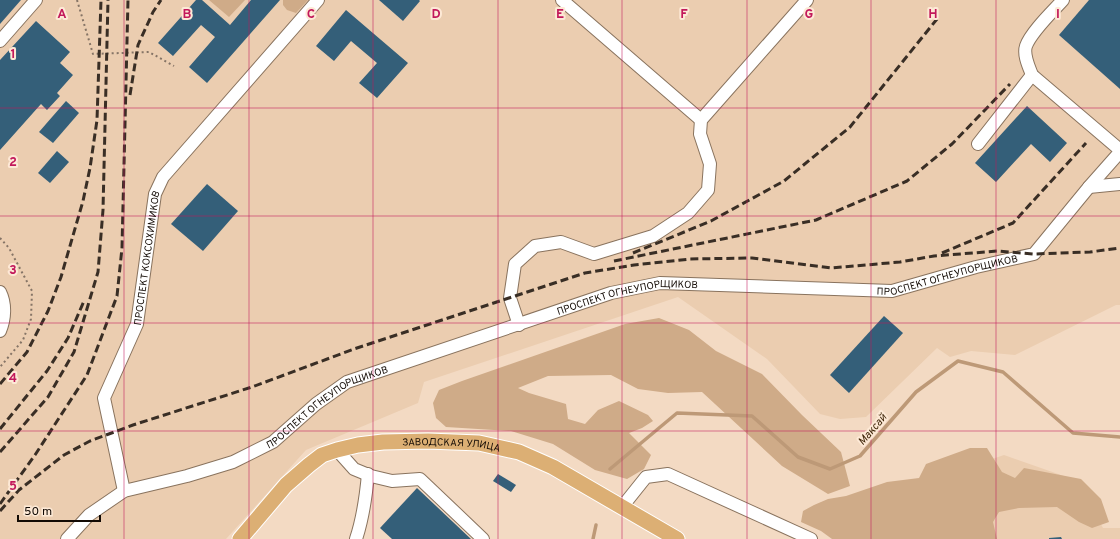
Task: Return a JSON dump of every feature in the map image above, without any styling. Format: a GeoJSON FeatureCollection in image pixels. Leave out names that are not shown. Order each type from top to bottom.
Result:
{"type":"FeatureCollection","features":[{"type":"Feature","properties":{"kind":"main road","name":"ЗАВОДСКАЯ УЛИЦА"},"geometry":{"type":"LineString","coordinates":[[240,539],[286,485],[322,455],[337,450],[383,442],[428,441],[479,443],[519,452],[553,467],[677,539]]}},
{"type":"Feature","properties":{"kind":"street"},"geometry":{"type":"LineString","coordinates":[[0,41],[36,0]]}},
{"type":"Feature","properties":{"kind":"street","name":"ПРОСПЕКТ КОКСОХИМИКОВ"},"geometry":{"type":"LineString","coordinates":[[124,490],[104,398],[137,324],[155,194],[163,177],[318,0]]}},
{"type":"Feature","properties":{"kind":"street"},"geometry":{"type":"LineString","coordinates":[[562,0],[701,120]]}},
{"type":"Feature","properties":{"kind":"street"},"geometry":{"type":"LineString","coordinates":[[519,324],[510,298],[515,264],[535,246],[561,242],[594,254],[653,236],[688,213],[708,190],[710,164],[700,134],[701,120],[807,0]]}},
{"type":"Feature","properties":{"kind":"street"},"geometry":{"type":"LineString","coordinates":[[1063,0],[1032,36],[1026,47],[1027,62],[1032,75],[1120,151]]}},
{"type":"Feature","properties":{"kind":"street"},"geometry":{"type":"LineString","coordinates":[[978,144],[1032,75]]}},
{"type":"Feature","properties":{"kind":"street","name":"ПРОСПЕКТ ОГНЕУПОРЩИКОВ"},"geometry":{"type":"LineString","coordinates":[[124,490],[187,476],[233,462],[273,442],[316,404],[347,382],[611,293],[660,284],[892,290],[976,267],[1034,254],[1120,151]]}},
{"type":"Feature","properties":{"kind":"street"},"geometry":{"type":"LineString","coordinates":[[1089,187],[1120,184]]}},
{"type":"Feature","properties":{"kind":"street"},"geometry":{"type":"LineString","coordinates":[[0,292],[3,298],[4,320],[0,331]]}},
{"type":"Feature","properties":{"kind":"street"},"geometry":{"type":"LineString","coordinates":[[337,450],[354,469],[368,474],[392,481],[420,479],[484,539]]}},
{"type":"Feature","properties":{"kind":"street"},"geometry":{"type":"LineString","coordinates":[[356,539],[366,493],[368,474]]}},
{"type":"Feature","properties":{"kind":"street"},"geometry":{"type":"LineString","coordinates":[[622,508],[646,478],[668,474],[811,539]]}},
{"type":"Feature","properties":{"kind":"street"},"geometry":{"type":"LineString","coordinates":[[67,539],[89,515],[124,490]]}},
{"type":"Feature","properties":{"kind":"path"},"geometry":{"type":"LineString","coordinates":[[77,0],[92,54],[149,52],[174,66]]}},
{"type":"Feature","properties":{"kind":"path"},"geometry":{"type":"LineString","coordinates":[[0,238],[9,248],[32,291],[31,319],[23,340],[0,367]]}},
{"type":"Feature","properties":{"kind":"shaded area"},"geometry":{"type":"Polygon","coordinates":[[[0,0],[1120,0],[1120,305],[1116,305],[1015,355],[971,351],[950,357],[937,348],[866,417],[840,419],[820,414],[767,359],[678,297],[424,382],[418,403],[306,450],[226,539],[0,539],[0,0]]]}},
{"type":"Feature","properties":{"kind":"shaded area"},"geometry":{"type":"Polygon","coordinates":[[[209,0],[245,0],[229,17],[209,0]]]}},
{"type":"Feature","properties":{"kind":"shaded area"},"geometry":{"type":"Polygon","coordinates":[[[283,0],[308,0],[296,13],[287,10],[283,5],[283,0]]]}},
{"type":"Feature","properties":{"kind":"shaded area"},"geometry":{"type":"Polygon","coordinates":[[[659,318],[689,330],[716,351],[762,374],[841,452],[850,486],[828,494],[782,466],[702,392],[668,393],[638,389],[611,375],[548,376],[518,388],[529,393],[566,404],[568,419],[585,424],[598,410],[619,401],[648,415],[653,421],[642,428],[629,433],[651,455],[644,469],[627,479],[595,470],[553,444],[511,431],[446,427],[436,418],[433,403],[439,390],[625,324],[659,318]]]}},
{"type":"Feature","properties":{"kind":"shaded area"},"geometry":{"type":"Polygon","coordinates":[[[970,448],[987,448],[1002,472],[1015,478],[1024,468],[1081,479],[1101,499],[1109,522],[1092,528],[1079,522],[1057,507],[1019,508],[999,512],[993,522],[997,539],[832,539],[821,531],[801,522],[803,511],[814,505],[828,499],[846,496],[887,482],[919,478],[926,464],[970,448]]]}},
{"type":"Feature","properties":{"kind":"shaded area"},"geometry":{"type":"Polygon","coordinates":[[[1004,455],[1078,481],[1103,528],[1120,528],[1120,539],[847,539],[869,501],[1004,455]]]}},
{"type":"Feature","properties":{"kind":"building"},"geometry":{"type":"Polygon","coordinates":[[[0,0],[21,0],[0,24],[0,0]]]}},
{"type":"Feature","properties":{"kind":"building"},"geometry":{"type":"Polygon","coordinates":[[[196,0],[202,0],[230,25],[251,0],[280,0],[207,83],[189,67],[215,37],[201,25],[173,56],[158,43],[196,0]]]}},
{"type":"Feature","properties":{"kind":"building"},"geometry":{"type":"Polygon","coordinates":[[[379,0],[419,0],[420,1],[403,21],[379,0]]]}},
{"type":"Feature","properties":{"kind":"building"},"geometry":{"type":"Polygon","coordinates":[[[1089,0],[1120,0],[1120,89],[1059,35],[1089,0]]]}},
{"type":"Feature","properties":{"kind":"building"},"geometry":{"type":"Polygon","coordinates":[[[346,10],[408,63],[377,98],[359,83],[377,63],[351,41],[334,61],[316,46],[346,10]]]}},
{"type":"Feature","properties":{"kind":"building"},"geometry":{"type":"Polygon","coordinates":[[[36,21],[70,52],[60,63],[73,75],[57,93],[60,96],[47,110],[41,104],[0,150],[0,60],[36,21]]]}},
{"type":"Feature","properties":{"kind":"building"},"geometry":{"type":"Polygon","coordinates":[[[66,101],[79,113],[53,143],[39,132],[66,101]]]}},
{"type":"Feature","properties":{"kind":"building"},"geometry":{"type":"Polygon","coordinates":[[[1027,106],[1067,143],[1050,162],[1031,144],[996,182],[975,163],[1027,106]]]}},
{"type":"Feature","properties":{"kind":"building"},"geometry":{"type":"Polygon","coordinates":[[[57,151],[69,162],[50,183],[38,173],[57,151]]]}},
{"type":"Feature","properties":{"kind":"building"},"geometry":{"type":"Polygon","coordinates":[[[207,184],[238,211],[203,251],[171,224],[207,184]]]}},
{"type":"Feature","properties":{"kind":"building"},"geometry":{"type":"Polygon","coordinates":[[[884,316],[903,333],[849,393],[830,375],[884,316]]]}},
{"type":"Feature","properties":{"kind":"building"},"geometry":{"type":"Polygon","coordinates":[[[498,474],[516,485],[511,492],[493,481],[498,474]]]}},
{"type":"Feature","properties":{"kind":"building"},"geometry":{"type":"Polygon","coordinates":[[[417,488],[471,539],[392,539],[380,528],[417,488]]]}},
{"type":"Feature","properties":{"kind":"building"},"geometry":{"type":"Polygon","coordinates":[[[1061,537],[1062,539],[1049,539],[1049,538],[1061,537]]]}},
{"type":"Feature","properties":{"kind":"waterway","name":"Максай"},"geometry":{"type":"LineString","coordinates":[[610,469],[677,413],[752,416],[798,457],[830,469],[860,456],[916,392],[958,361],[1003,372],[1073,433],[1120,437]]}},
{"type":"Feature","properties":{"kind":"waterway","name":"Максай"},"geometry":{"type":"LineString","coordinates":[[593,539],[596,525]]}},
{"type":"Feature","properties":{"kind":"railway"},"geometry":{"type":"LineString","coordinates":[[0,384],[27,352],[48,311],[61,277],[83,201],[90,168],[97,120],[101,0]]}},
{"type":"Feature","properties":{"kind":"railway"},"geometry":{"type":"LineString","coordinates":[[0,452],[48,397],[74,352],[98,272],[103,210],[108,0]]}},
{"type":"Feature","properties":{"kind":"railway"},"geometry":{"type":"LineString","coordinates":[[0,504],[35,455],[87,375],[117,296],[122,248],[128,0]]}},
{"type":"Feature","properties":{"kind":"railway"},"geometry":{"type":"LineString","coordinates":[[130,95],[138,45],[153,12],[161,0]]}},
{"type":"Feature","properties":{"kind":"railway"},"geometry":{"type":"LineString","coordinates":[[633,253],[711,221],[784,181],[850,127],[937,19]]}},
{"type":"Feature","properties":{"kind":"railway"},"geometry":{"type":"LineString","coordinates":[[614,261],[816,220],[907,181],[952,144],[1010,84]]}},
{"type":"Feature","properties":{"kind":"railway"},"geometry":{"type":"LineString","coordinates":[[942,253],[1013,223],[1086,143]]}},
{"type":"Feature","properties":{"kind":"railway"},"geometry":{"type":"LineString","coordinates":[[0,511],[19,490],[64,455],[90,441],[133,425],[252,387],[354,349],[585,273],[634,265],[690,259],[752,258],[831,268],[900,262],[934,256],[998,251],[1034,254],[1090,252],[1120,248]]}},
{"type":"Feature","properties":{"kind":"railway"},"geometry":{"type":"LineString","coordinates":[[0,429],[47,371],[68,338],[84,301]]}}]}
